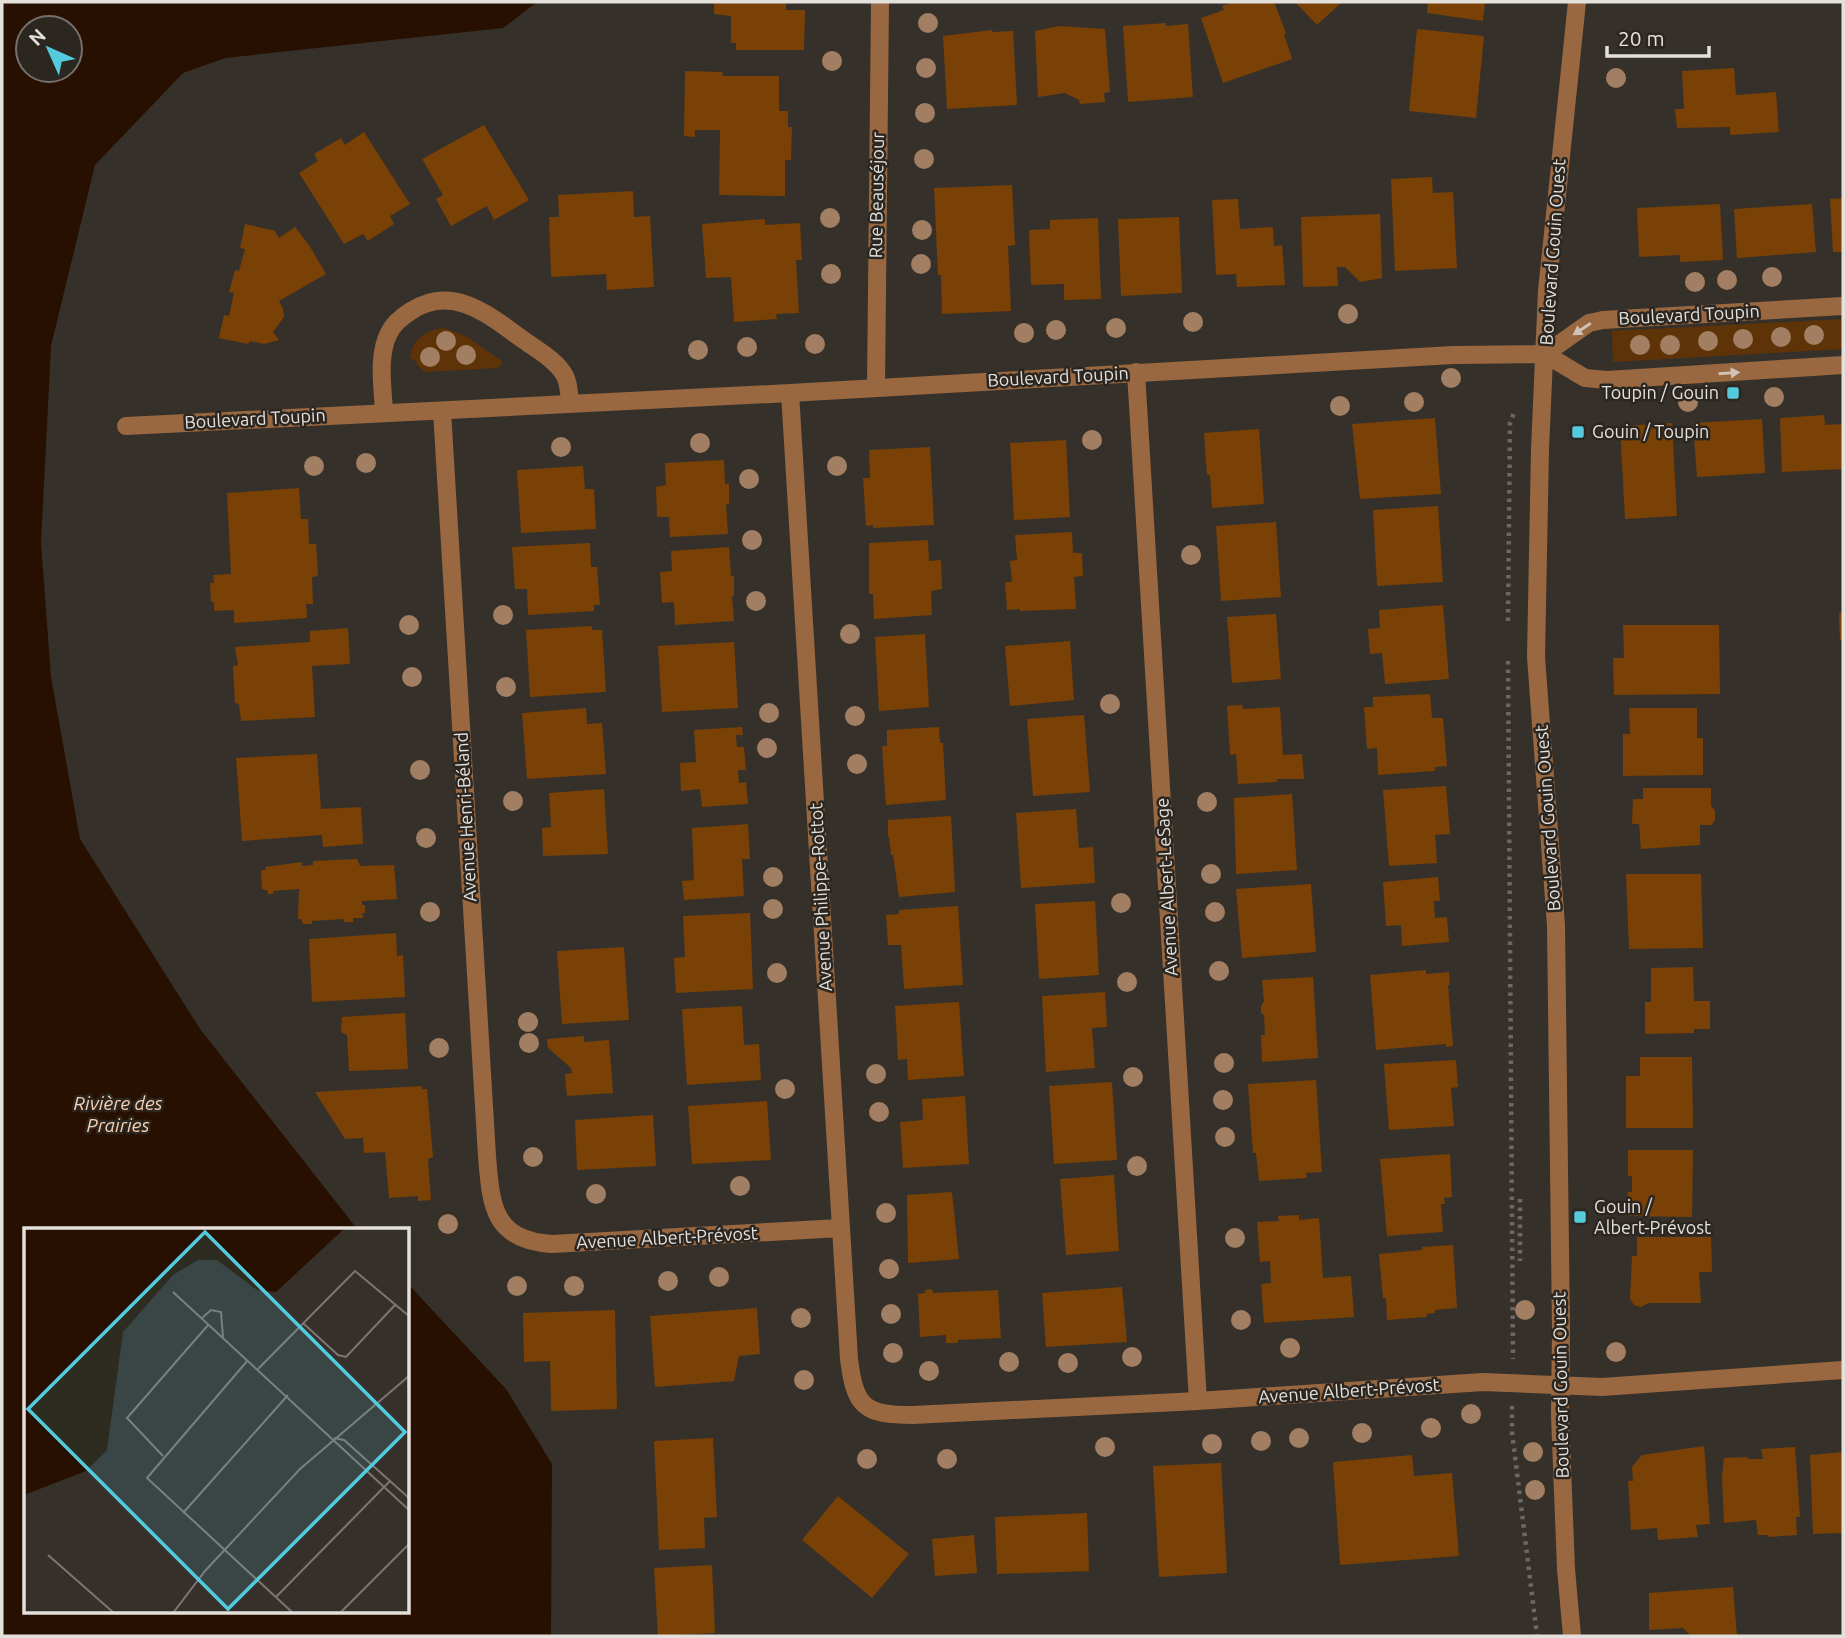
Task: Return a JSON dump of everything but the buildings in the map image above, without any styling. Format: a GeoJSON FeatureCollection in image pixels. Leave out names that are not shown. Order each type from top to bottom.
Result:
{"type":"FeatureCollection","features":[{"type":"Feature","properties":{"kind":"street","name":"Rue Beauséjour"},"geometry":{"type":"LineString","coordinates":[[876,387],[880,2]]}},
{"type":"Feature","properties":{"kind":"street","name":"Boulevard Gouin Ouest"},"geometry":{"type":"LineString","coordinates":[[1572,1636],[1559,1384],[1561,1330],[1556,925],[1536,657],[1540,449],[1547,291],[1577,2]]}},
{"type":"Feature","properties":{"kind":"street"},"geometry":{"type":"LineString","coordinates":[[384,412],[383,359],[389,333],[417,307],[443,299],[478,308],[554,362],[565,375],[570,402]]}},
{"type":"Feature","properties":{"kind":"street","name":"Boulevard Toupin"},"geometry":{"type":"LineString","coordinates":[[126,426],[790,393],[1453,355],[1545,354],[1589,323],[1602,320],[1843,306]]}},
{"type":"Feature","properties":{"kind":"street"},"geometry":{"type":"LineString","coordinates":[[1545,354],[1585,378],[1607,380],[1843,365]]}},
{"type":"Feature","properties":{"kind":"street","name":"Avenue Albert-LeSage"},"geometry":{"type":"LineString","coordinates":[[1136,372],[1198,1401]]}},
{"type":"Feature","properties":{"kind":"street","name":"Avenue Philippe-Rottot"},"geometry":{"type":"LineString","coordinates":[[790,393],[849,1359],[853,1388],[858,1399]]}},
{"type":"Feature","properties":{"kind":"street","name":"Avenue Henri-Béland"},"geometry":{"type":"LineString","coordinates":[[442,411],[486,1156],[493,1207],[499,1222]]}},
{"type":"Feature","properties":{"kind":"street","name":"Avenue Albert-Prévost"},"geometry":{"type":"LineString","coordinates":[[499,1222],[519,1237],[533,1243],[552,1244],[841,1228]]}},
{"type":"Feature","properties":{"kind":"street","name":"Avenue Albert-Prévost"},"geometry":{"type":"LineString","coordinates":[[858,1399],[867,1408],[878,1413],[895,1415],[1198,1401],[1483,1382],[1602,1387],[1843,1370]]}},
{"type":"Feature","properties":{"kind":"path"},"geometry":{"type":"LineString","coordinates":[[1508,623],[1511,418]]}},
{"type":"Feature","properties":{"kind":"path","name":"Boulevard Gouin Ouest"},"geometry":{"type":"LineString","coordinates":[[1508,650],[1510,1228],[1513,1331]]}},
{"type":"Feature","properties":{"kind":"path"},"geometry":{"type":"LineString","coordinates":[[1520,1199],[1520,1261]]}},
{"type":"Feature","properties":{"kind":"path"},"geometry":{"type":"LineString","coordinates":[[1512,1432],[1537,1636]]}},
{"type":"Feature","properties":{"kind":"shaded area"},"geometry":{"type":"Polygon","coordinates":[[[1843,319],[1843,349],[1613,362],[1612,331],[1843,319]]]}},
{"type":"Feature","properties":{"kind":"shaded area"},"geometry":{"type":"Polygon","coordinates":[[[444,328],[466,336],[503,362],[498,368],[425,372],[417,365],[416,360],[410,359],[411,352],[417,341],[426,333],[444,328]]]}},
{"type":"Feature","properties":{"kind":"water","name":"Rivière des Prairies"},"geometry":{"type":"Polygon","coordinates":[[[2,2],[537,2],[503,28],[225,58],[183,73],[95,165],[51,346],[41,543],[51,677],[80,839],[200,1029],[356,1228],[24,1228],[24,1614],[410,1614],[410,1286],[506,1389],[552,1464],[551,1636],[2,1636],[2,2]]]}},
{"type":"Feature","properties":{"kind":"place","name":"Toupin / Gouin"},"geometry":{"type":"Point","coordinates":[1733,393]}},
{"type":"Feature","properties":{"kind":"place","name":"Gouin / Toupin"},"geometry":{"type":"Point","coordinates":[1578,432]}},
{"type":"Feature","properties":{"kind":"place","name":"Gouin / Albert-Prévost"},"geometry":{"type":"Point","coordinates":[1580,1217]}}]}
